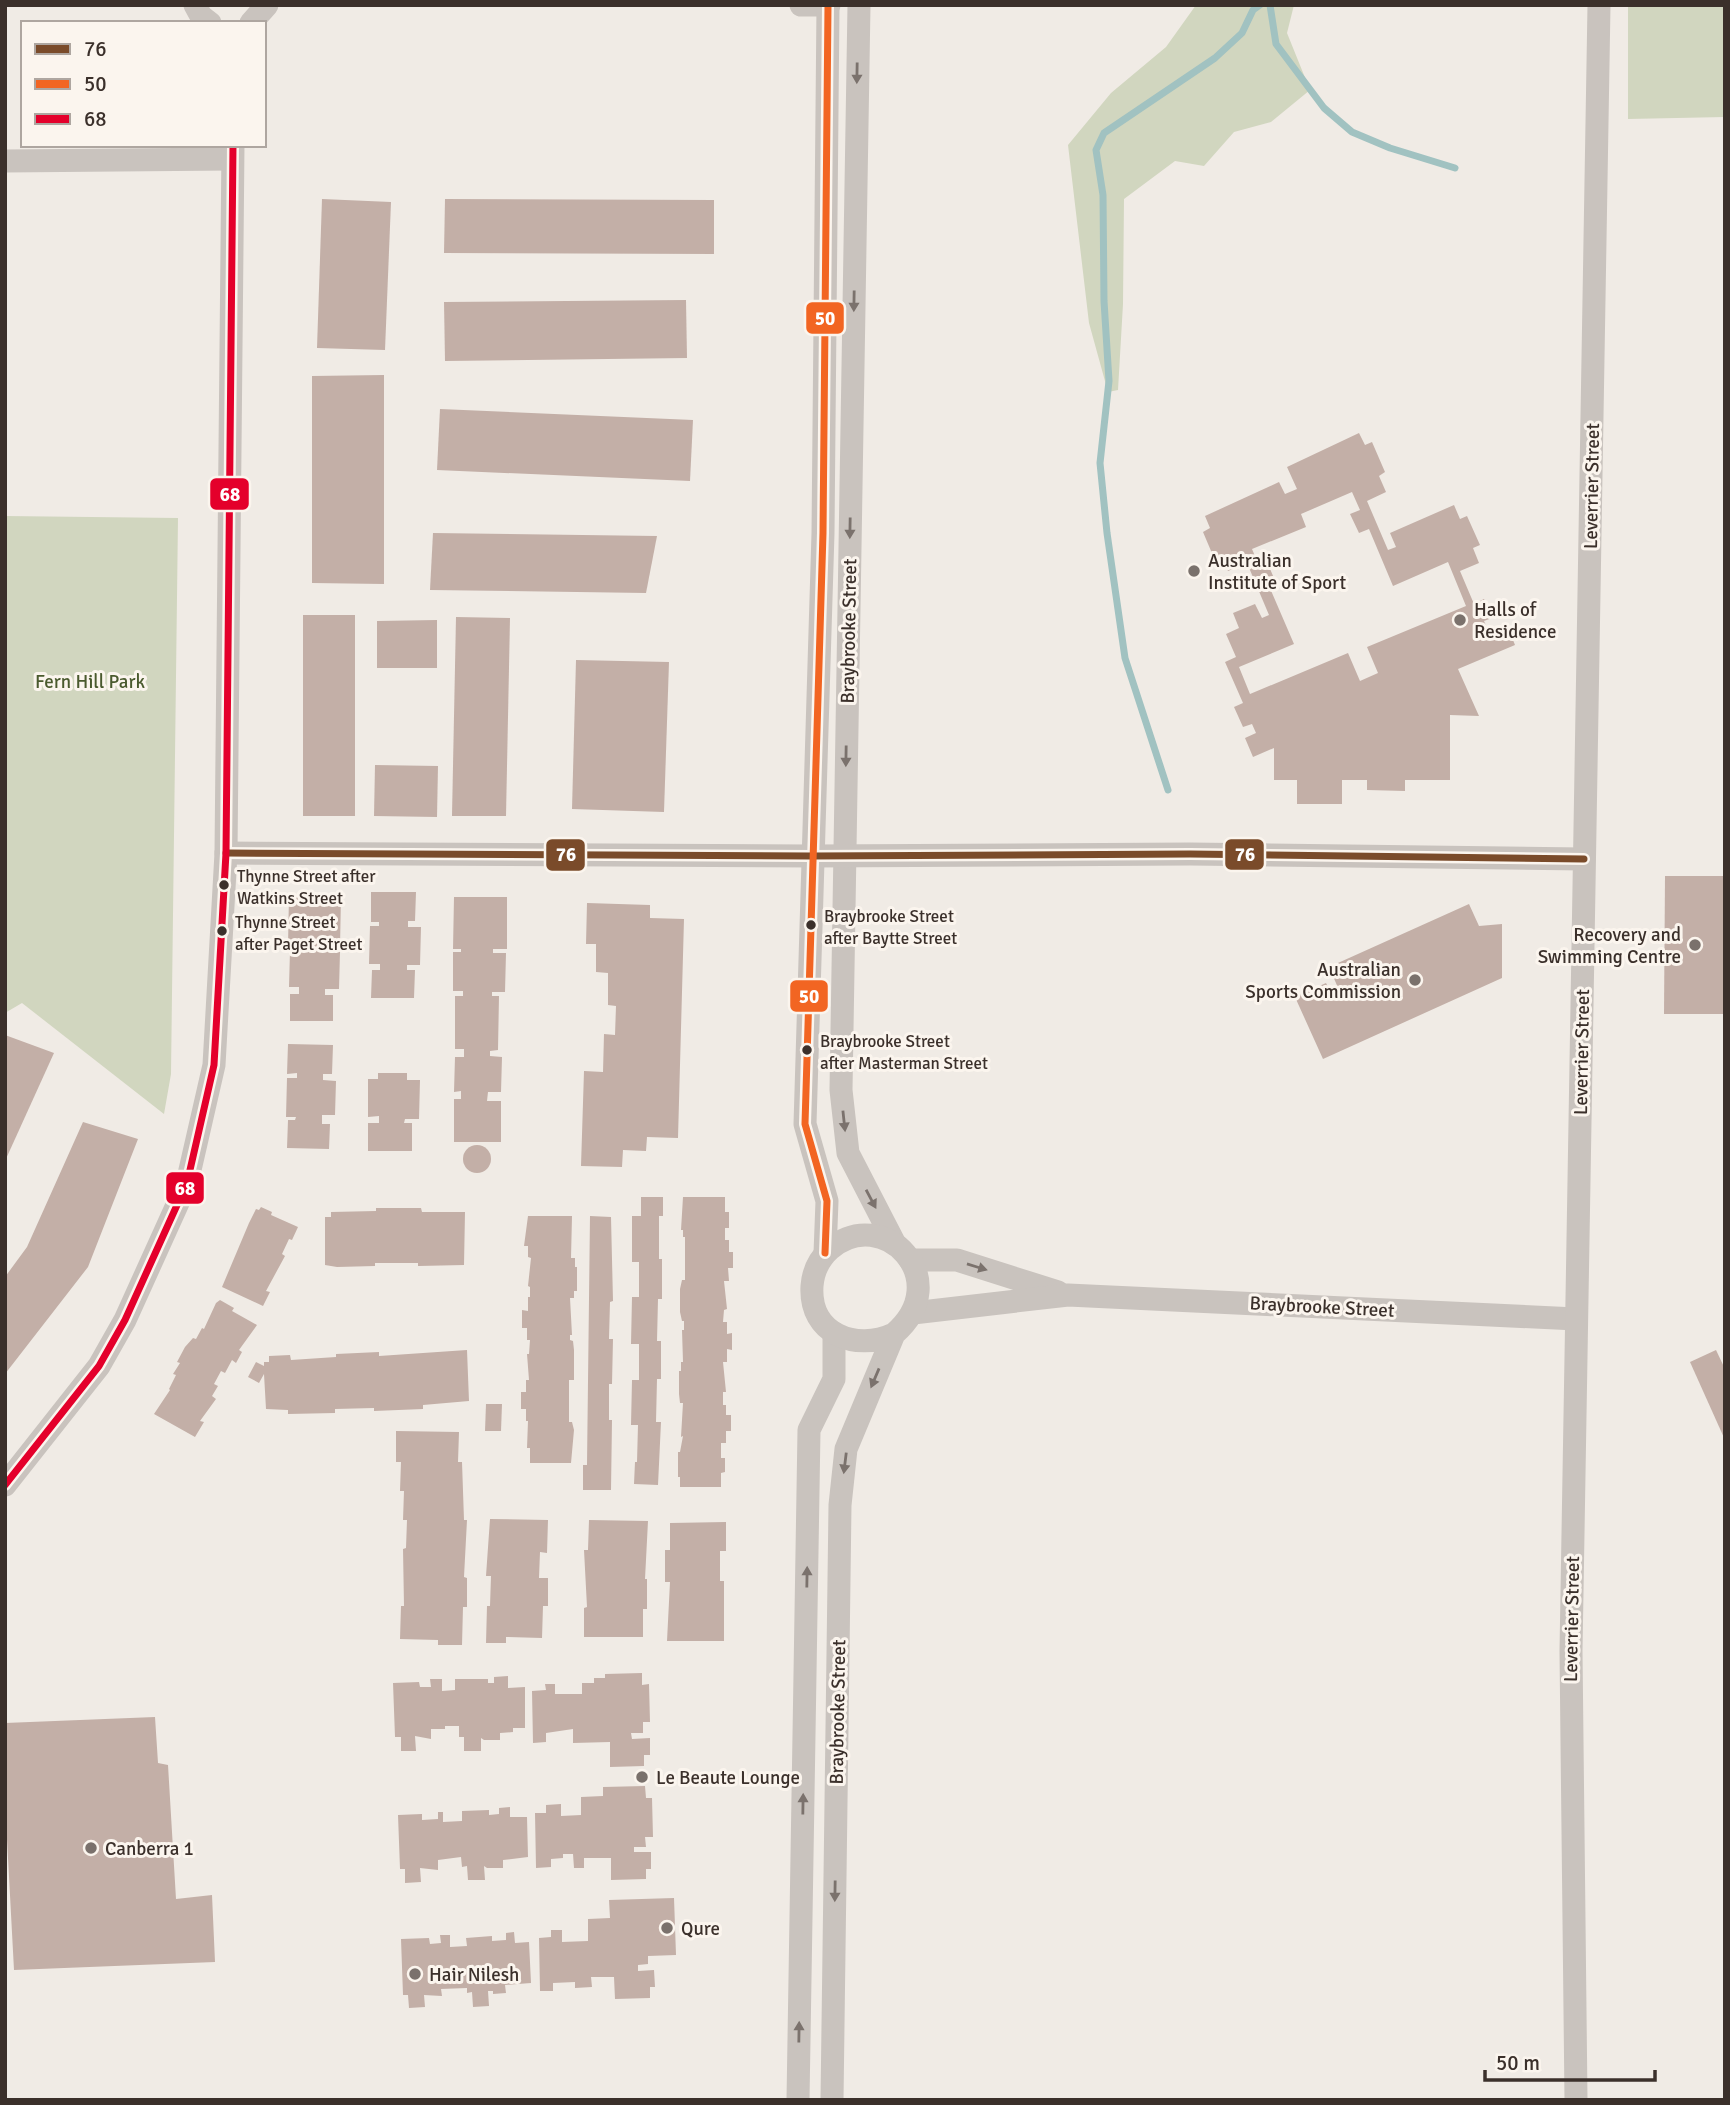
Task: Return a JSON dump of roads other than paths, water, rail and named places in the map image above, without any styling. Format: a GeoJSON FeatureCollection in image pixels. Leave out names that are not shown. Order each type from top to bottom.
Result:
{"type":"FeatureCollection","features":[{"type":"Feature","properties":{"kind":"street"},"geometry":{"type":"LineString","coordinates":[[801,5],[829,5]]}},
{"type":"Feature","properties":{"kind":"street","name":"Braybrooke Street"},"geometry":{"type":"LineString","coordinates":[[825,1253],[827,1201],[805,1124],[822,533],[829,5]]}},
{"type":"Feature","properties":{"kind":"street","name":"Braybrooke Street"},"geometry":{"type":"LineString","coordinates":[[859,5],[841,1090],[848,1153],[903,1252],[957,1260],[1068,1294]]}},
{"type":"Feature","properties":{"kind":"street","name":"Leverrier Street"},"geometry":{"type":"LineString","coordinates":[[1576,2100],[1570,1673],[1599,5]]}},
{"type":"Feature","properties":{"kind":"street"},"geometry":{"type":"LineString","coordinates":[[5,161],[232,152],[226,853],[215,1065],[187,1183],[125,1320],[99,1366],[5,1485]]}},
{"type":"Feature","properties":{"kind":"street"},"geometry":{"type":"LineString","coordinates":[[226,853],[812,856],[1190,854],[1584,859]]}},
{"type":"Feature","properties":{"kind":"street"},"geometry":{"type":"LineString","coordinates":[[859,1236],[884,1239],[903,1252],[916,1272],[918,1300],[913,1313],[894,1334],[870,1342],[858,1342],[834,1333],[825,1324],[813,1302],[813,1276],[825,1253],[846,1239],[859,1236]]}},
{"type":"Feature","properties":{"kind":"street","name":"Braybrooke Street"},"geometry":{"type":"LineString","coordinates":[[913,1313],[1068,1294],[1576,1319]]}},
{"type":"Feature","properties":{"kind":"street","name":"Braybrooke Street"},"geometry":{"type":"LineString","coordinates":[[798,2100],[809,1430],[834,1379],[834,1333]]}},
{"type":"Feature","properties":{"kind":"street","name":"Braybrooke Street"},"geometry":{"type":"LineString","coordinates":[[832,2100],[840,1505],[846,1449],[894,1334]]}},
{"type":"Feature","properties":{"kind":"street"},"geometry":{"type":"LineString","coordinates":[[808,1502],[840,1505]]}},
{"type":"Feature","properties":{"kind":"waterway"},"geometry":{"type":"LineString","coordinates":[[1168,790],[1125,658],[1107,533],[1100,463],[1109,381],[1104,301],[1103,195],[1096,150],[1104,133],[1215,58],[1242,33],[1253,10],[1260,5]]}},
{"type":"Feature","properties":{"kind":"waterway"},"geometry":{"type":"LineString","coordinates":[[1270,5],[1276,44],[1324,108],[1352,132],[1390,148],[1455,168]]}},
{"type":"Feature","properties":{"kind":"place","name":"Australian Institute of Sport"},"geometry":{"type":"Point","coordinates":[1194,571]}},
{"type":"Feature","properties":{"kind":"place","name":"Halls of Residence"},"geometry":{"type":"Point","coordinates":[1460,620]}},
{"type":"Feature","properties":{"kind":"place","name":"Thynne Street after Watkins Street"},"geometry":{"type":"Point","coordinates":[224,885]}},
{"type":"Feature","properties":{"kind":"place","name":"Braybrooke Street after Baytte Street"},"geometry":{"type":"Point","coordinates":[811,925]}},
{"type":"Feature","properties":{"kind":"place","name":"Thynne Street after Paget Street"},"geometry":{"type":"Point","coordinates":[222,931]}},
{"type":"Feature","properties":{"kind":"place","name":"Recovery and Swimming Centre"},"geometry":{"type":"Point","coordinates":[1695,945]}},
{"type":"Feature","properties":{"kind":"place","name":"Australian Sports Commission"},"geometry":{"type":"Point","coordinates":[1415,980]}},
{"type":"Feature","properties":{"kind":"place","name":"Braybrooke Street after Masterman Street"},"geometry":{"type":"Point","coordinates":[807,1050]}},
{"type":"Feature","properties":{"kind":"place","name":"Le Beaute Lounge"},"geometry":{"type":"Point","coordinates":[642,1777]}},
{"type":"Feature","properties":{"kind":"place","name":"Canberra 1"},"geometry":{"type":"Point","coordinates":[91,1848]}},
{"type":"Feature","properties":{"kind":"place","name":"Qure"},"geometry":{"type":"Point","coordinates":[667,1928]}},
{"type":"Feature","properties":{"kind":"place","name":"Hair Nilesh"},"geometry":{"type":"Point","coordinates":[415,1974]}},
{"type":"Feature","properties":{"kind":"park label","name":"Fern Hill Park"},"geometry":{"type":"Point","coordinates":[90,681]}}]}
